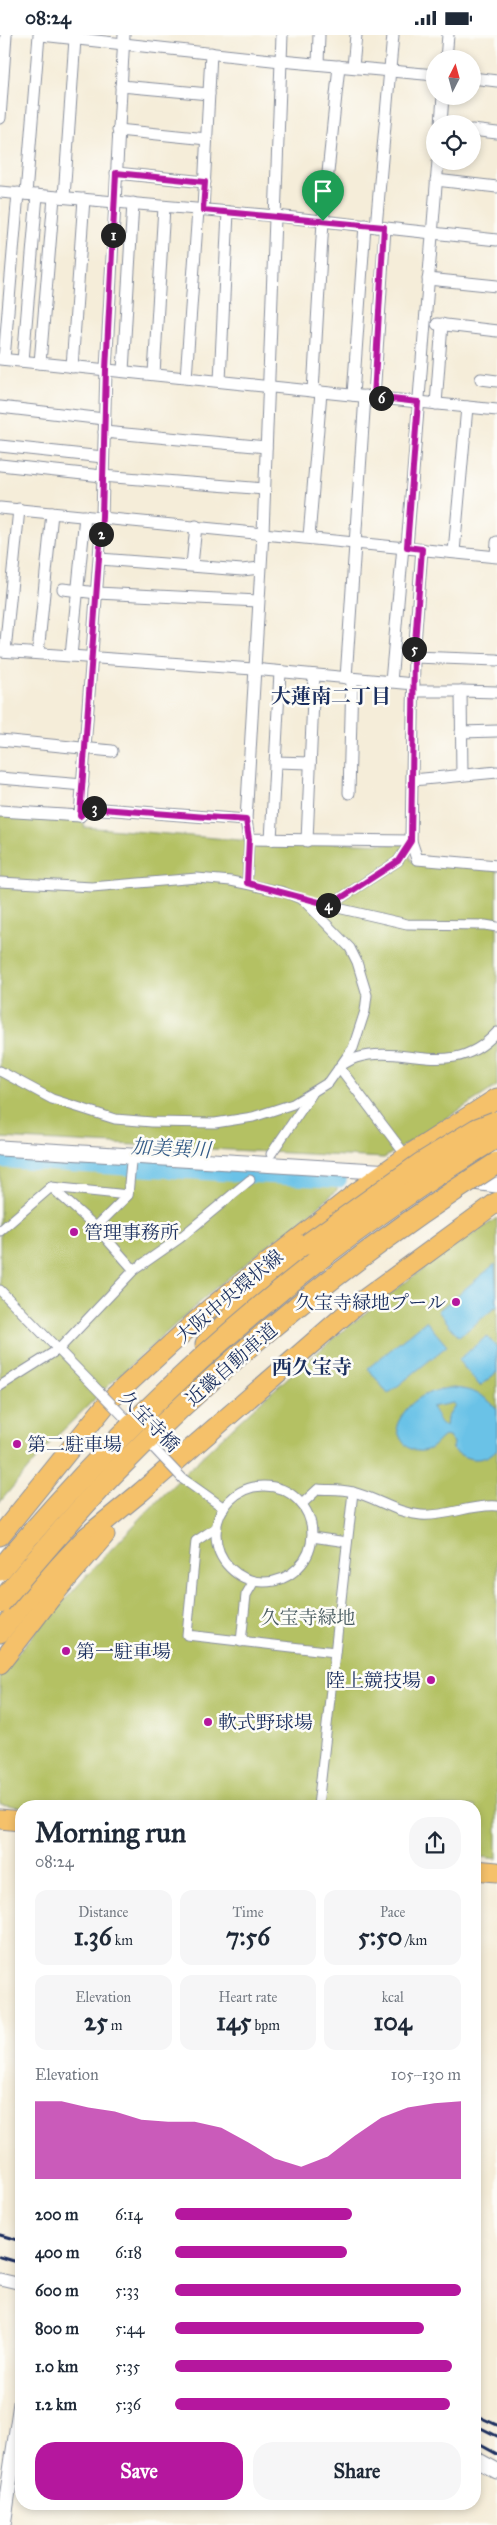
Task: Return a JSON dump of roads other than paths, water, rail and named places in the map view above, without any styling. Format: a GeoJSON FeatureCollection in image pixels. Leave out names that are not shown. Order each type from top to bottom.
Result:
{"type":"FeatureCollection","features":[{"type":"Feature","properties":{"kind":"highway","name":"近畿自動車道"},"geometry":{"type":"LineString","coordinates":[[0,1570],[49,1512],[144,1413],[205,1354],[309,1268],[496,1127]]}},
{"type":"Feature","properties":{"kind":"highway","name":"近畿自動車道"},"geometry":{"type":"LineString","coordinates":[[0,1603],[51,1542],[111,1476],[219,1373],[322,1286],[379,1242],[497,1163]]}},
{"type":"Feature","properties":{"kind":"main road","name":"大阪中央環状線"},"geometry":{"type":"LineString","coordinates":[[0,1536],[109,1401],[209,1309],[385,1172],[497,1097]]}},
{"type":"Feature","properties":{"kind":"main road"},"geometry":{"type":"LineString","coordinates":[[0,1633],[23,1604],[86,1537],[141,1493],[355,1306],[497,1202]]}},
{"type":"Feature","properties":{"kind":"main road"},"geometry":{"type":"LineString","coordinates":[[0,1518],[109,1401]]}},
{"type":"Feature","properties":{"kind":"main road"},"geometry":{"type":"LineString","coordinates":[[0,1664],[51,1598],[141,1493]]}},
{"type":"Feature","properties":{"kind":"main road"},"geometry":{"type":"LineString","coordinates":[[0,1819],[15,1820]]}},
{"type":"Feature","properties":{"kind":"main road"},"geometry":{"type":"LineString","coordinates":[[481,1871],[497,1872]]}},
{"type":"Feature","properties":{"kind":"street"},"geometry":{"type":"LineString","coordinates":[[0,118],[6,35]]}},
{"type":"Feature","properties":{"kind":"street"},"geometry":{"type":"LineString","coordinates":[[23,361],[27,194],[40,35],[75,39],[124,39],[211,53],[426,74]]}},
{"type":"Feature","properties":{"kind":"street"},"geometry":{"type":"LineString","coordinates":[[247,883],[249,839],[246,820],[253,669],[263,533],[282,35]]}},
{"type":"Feature","properties":{"kind":"street"},"geometry":{"type":"LineString","coordinates":[[318,64],[319,35]]}},
{"type":"Feature","properties":{"kind":"street"},"geometry":{"type":"LineString","coordinates":[[353,67],[356,35]]}},
{"type":"Feature","properties":{"kind":"street"},"geometry":{"type":"LineString","coordinates":[[353,395],[375,227],[393,35]]}},
{"type":"Feature","properties":{"kind":"street"},"geometry":{"type":"LineString","coordinates":[[447,50],[448,35]]}},
{"type":"Feature","properties":{"kind":"street"},"geometry":{"type":"LineString","coordinates":[[40,363],[75,39]]}},
{"type":"Feature","properties":{"kind":"street"},"geometry":{"type":"LineString","coordinates":[[80,816],[100,559],[106,370],[124,39]]}},
{"type":"Feature","properties":{"kind":"street"},"geometry":{"type":"LineString","coordinates":[[186,378],[200,210],[205,182],[211,53]]}},
{"type":"Feature","properties":{"kind":"street"},"geometry":{"type":"LineString","coordinates":[[309,537],[317,392],[323,221],[339,65]]}},
{"type":"Feature","properties":{"kind":"street"},"geometry":{"type":"LineString","coordinates":[[481,79],[497,81]]}},
{"type":"Feature","properties":{"kind":"street"},"geometry":{"type":"LineString","coordinates":[[121,86],[209,94]]}},
{"type":"Feature","properties":{"kind":"street"},"geometry":{"type":"LineString","coordinates":[[118,130],[207,139]]}},
{"type":"Feature","properties":{"kind":"street"},"geometry":{"type":"LineString","coordinates":[[481,131],[497,133]]}},
{"type":"Feature","properties":{"kind":"street"},"geometry":{"type":"LineString","coordinates":[[391,682],[418,402],[437,170]]}},
{"type":"Feature","properties":{"kind":"street"},"geometry":{"type":"LineString","coordinates":[[116,173],[205,182]]}},
{"type":"Feature","properties":{"kind":"street"},"geometry":{"type":"LineString","coordinates":[[436,180],[497,187]]}},
{"type":"Feature","properties":{"kind":"street"},"geometry":{"type":"LineString","coordinates":[[0,192],[276,216],[497,240]]}},
{"type":"Feature","properties":{"kind":"street"},"geometry":{"type":"LineString","coordinates":[[27,194],[2,359],[497,410]]}},
{"type":"Feature","properties":{"kind":"street"},"geometry":{"type":"LineString","coordinates":[[72,367],[84,199]]}},
{"type":"Feature","properties":{"kind":"street"},"geometry":{"type":"LineString","coordinates":[[123,371],[133,203]]}},
{"type":"Feature","properties":{"kind":"street"},"geometry":{"type":"LineString","coordinates":[[154,374],[164,207]]}},
{"type":"Feature","properties":{"kind":"street"},"geometry":{"type":"LineString","coordinates":[[220,381],[228,212]]}},
{"type":"Feature","properties":{"kind":"street"},"geometry":{"type":"LineString","coordinates":[[350,793],[349,678],[353,542],[369,397],[375,227]]}},
{"type":"Feature","properties":{"kind":"street"},"geometry":{"type":"LineString","coordinates":[[428,279],[497,286]]}},
{"type":"Feature","properties":{"kind":"street"},"geometry":{"type":"LineString","coordinates":[[425,322],[497,331]]}},
{"type":"Feature","properties":{"kind":"street"},"geometry":{"type":"LineString","coordinates":[[436,404],[442,324]]}},
{"type":"Feature","properties":{"kind":"street"},"geometry":{"type":"LineString","coordinates":[[481,379],[497,381]]}},
{"type":"Feature","properties":{"kind":"street"},"geometry":{"type":"LineString","coordinates":[[0,407],[104,419]]}},
{"type":"Feature","properties":{"kind":"street"},"geometry":{"type":"LineString","coordinates":[[454,552],[467,407]]}},
{"type":"Feature","properties":{"kind":"street"},"geometry":{"type":"LineString","coordinates":[[104,432],[266,447]]}},
{"type":"Feature","properties":{"kind":"street"},"geometry":{"type":"LineString","coordinates":[[0,446],[103,457]]}},
{"type":"Feature","properties":{"kind":"street"},"geometry":{"type":"LineString","coordinates":[[0,465],[102,476],[265,489]]}},
{"type":"Feature","properties":{"kind":"street"},"geometry":{"type":"LineString","coordinates":[[0,508],[496,556],[497,542]]}},
{"type":"Feature","properties":{"kind":"street"},"geometry":{"type":"LineString","coordinates":[[19,509],[2,651],[253,669],[391,682],[414,687],[497,692]]}},
{"type":"Feature","properties":{"kind":"street"},"geometry":{"type":"LineString","coordinates":[[38,653],[52,513]]}},
{"type":"Feature","properties":{"kind":"street"},"geometry":{"type":"LineString","coordinates":[[71,656],[85,516]]}},
{"type":"Feature","properties":{"kind":"street"},"geometry":{"type":"LineString","coordinates":[[192,565],[196,526]]}},
{"type":"Feature","properties":{"kind":"street"},"geometry":{"type":"LineString","coordinates":[[422,549],[414,657],[414,779],[411,841],[417,859],[497,866]]}},
{"type":"Feature","properties":{"kind":"street"},"geometry":{"type":"LineString","coordinates":[[100,559],[242,570],[260,568]]}},
{"type":"Feature","properties":{"kind":"street"},"geometry":{"type":"LineString","coordinates":[[63,589],[97,593],[258,601]]}},
{"type":"Feature","properties":{"kind":"street"},"geometry":{"type":"LineString","coordinates":[[414,657],[497,660]]}},
{"type":"Feature","properties":{"kind":"street"},"geometry":{"type":"LineString","coordinates":[[271,840],[280,672]]}},
{"type":"Feature","properties":{"kind":"street"},"geometry":{"type":"LineString","coordinates":[[307,841],[314,675]]}},
{"type":"Feature","properties":{"kind":"street"},"geometry":{"type":"LineString","coordinates":[[461,691],[462,775]]}},
{"type":"Feature","properties":{"kind":"street"},"geometry":{"type":"LineString","coordinates":[[461,732],[497,731]]}},
{"type":"Feature","properties":{"kind":"street"},"geometry":{"type":"LineString","coordinates":[[0,740],[112,751]]}},
{"type":"Feature","properties":{"kind":"street"},"geometry":{"type":"LineString","coordinates":[[275,762],[310,763]]}},
{"type":"Feature","properties":{"kind":"street"},"geometry":{"type":"LineString","coordinates":[[414,779],[497,772]]}},
{"type":"Feature","properties":{"kind":"street"},"geometry":{"type":"LineString","coordinates":[[0,778],[83,785]]}},
{"type":"Feature","properties":{"kind":"street"},"geometry":{"type":"LineString","coordinates":[[0,811],[80,816],[89,808],[246,820]]}},
{"type":"Feature","properties":{"kind":"street"},"geometry":{"type":"LineString","coordinates":[[249,839],[411,841]]}},
{"type":"Feature","properties":{"kind":"street"},"geometry":{"type":"LineString","coordinates":[[330,905],[398,861],[411,841]]}},
{"type":"Feature","properties":{"kind":"street"},"geometry":{"type":"LineString","coordinates":[[0,882],[92,887],[197,878],[247,883],[355,913],[407,924],[485,925],[497,927]]}},
{"type":"Feature","properties":{"kind":"street"},"geometry":{"type":"LineString","coordinates":[[0,1071],[52,1099],[89,1113],[115,1119],[152,1122],[215,1123],[253,1117],[293,1104],[313,1093],[329,1081],[353,1049],[365,1011],[367,995],[357,962],[350,948],[303,899]]}},
{"type":"Feature","properties":{"kind":"street"},"geometry":{"type":"LineString","coordinates":[[339,1067],[356,1058],[390,1055],[431,1060],[456,1057],[477,1048],[497,1032]]}},
{"type":"Feature","properties":{"kind":"street"},"geometry":{"type":"LineString","coordinates":[[339,1067],[401,1149]]}},
{"type":"Feature","properties":{"kind":"street"},"geometry":{"type":"LineString","coordinates":[[271,1154],[313,1093]]}},
{"type":"Feature","properties":{"kind":"street"},"geometry":{"type":"LineString","coordinates":[[0,1148],[385,1172],[497,1185]]}},
{"type":"Feature","properties":{"kind":"street"},"geometry":{"type":"LineString","coordinates":[[96,1227],[128,1195],[131,1162]]}},
{"type":"Feature","properties":{"kind":"street"},"geometry":{"type":"LineString","coordinates":[[0,1386],[59,1349],[134,1270],[180,1238],[250,1180]]}},
{"type":"Feature","properties":{"kind":"street"},"geometry":{"type":"LineString","coordinates":[[0,1231],[51,1187],[128,1195]]}},
{"type":"Feature","properties":{"kind":"street"},"geometry":{"type":"LineString","coordinates":[[51,1187],[96,1227],[134,1270]]}},
{"type":"Feature","properties":{"kind":"street","name":"久宝寺橋"},"geometry":{"type":"LineString","coordinates":[[0,1289],[183,1479],[224,1508]]}},
{"type":"Feature","properties":{"kind":"street"},"geometry":{"type":"LineString","coordinates":[[262,1486],[284,1490],[302,1504],[310,1519],[312,1537],[307,1557],[293,1572],[274,1581],[254,1581],[237,1574],[224,1561],[217,1545],[217,1527],[224,1508],[240,1493],[262,1486]]}},
{"type":"Feature","properties":{"kind":"street"},"geometry":{"type":"LineString","coordinates":[[302,1504],[318,1489],[353,1492],[393,1509],[422,1515],[445,1513],[480,1505],[497,1506]]}},
{"type":"Feature","properties":{"kind":"street"},"geometry":{"type":"LineString","coordinates":[[319,1800],[353,1492]]}},
{"type":"Feature","properties":{"kind":"street"},"geometry":{"type":"LineString","coordinates":[[217,1527],[196,1541],[187,1635],[335,1653]]}},
{"type":"Feature","properties":{"kind":"street"},"geometry":{"type":"LineString","coordinates":[[312,1537],[347,1541]]}},
{"type":"Feature","properties":{"kind":"street"},"geometry":{"type":"LineString","coordinates":[[241,1642],[246,1595],[254,1581]]}},
{"type":"Feature","properties":{"kind":"street"},"geometry":{"type":"LineString","coordinates":[[0,2279],[15,2283]]}},
{"type":"Feature","properties":{"kind":"street"},"geometry":{"type":"LineString","coordinates":[[3,2525],[15,2444]]}},
{"type":"Feature","properties":{"kind":"street"},"geometry":{"type":"LineString","coordinates":[[481,2462],[497,2471]]}},
{"type":"Feature","properties":{"kind":"water"},"geometry":{"type":"Polygon","coordinates":[[[495,1264],[497,1306],[459,1337],[438,1311],[495,1264]]]}},
{"type":"Feature","properties":{"kind":"water"},"geometry":{"type":"Polygon","coordinates":[[[426,1321],[447,1346],[388,1394],[368,1368],[426,1321]]]}},
{"type":"Feature","properties":{"kind":"water"},"geometry":{"type":"Polygon","coordinates":[[[487,1336],[497,1348],[497,1372],[480,1386],[458,1360],[487,1336]]]}},
{"type":"Feature","properties":{"kind":"water"},"geometry":{"type":"Polygon","coordinates":[[[448,1388],[469,1390],[481,1395],[497,1409],[497,1449],[492,1454],[480,1459],[462,1456],[452,1448],[453,1443],[449,1437],[444,1436],[431,1448],[422,1451],[411,1449],[403,1442],[397,1425],[401,1417],[417,1399],[448,1388]],[[453,1403],[432,1407],[442,1425],[446,1426],[447,1418],[455,1406],[453,1403]]]}},
{"type":"Feature","properties":{"kind":"waterway","name":"加美巽川"},"geometry":{"type":"LineString","coordinates":[[0,1159],[338,1179]]}},
{"type":"Feature","properties":{"kind":"railway"},"geometry":{"type":"LineString","coordinates":[[0,2235],[15,2239]]}},
{"type":"Feature","properties":{"kind":"railway"},"geometry":{"type":"LineString","coordinates":[[0,2257],[15,2261]]}},
{"type":"Feature","properties":{"kind":"railway"},"geometry":{"type":"LineString","coordinates":[[481,2418],[497,2425]]}},
{"type":"Feature","properties":{"kind":"railway"},"geometry":{"type":"LineString","coordinates":[[481,2428],[497,2436]]}},
{"type":"Feature","properties":{"kind":"railway"},"geometry":{"type":"LineString","coordinates":[[481,2445],[497,2454]]}},
{"type":"Feature","properties":{"kind":"place","name":"管理事務所"},"geometry":{"type":"Point","coordinates":[74,1232]}},
{"type":"Feature","properties":{"kind":"place","name":"久宝寺緑地プール"},"geometry":{"type":"Point","coordinates":[456,1302]}},
{"type":"Feature","properties":{"kind":"place","name":"第二駐車場"},"geometry":{"type":"Point","coordinates":[17,1444]}},
{"type":"Feature","properties":{"kind":"place","name":"第一駐車場"},"geometry":{"type":"Point","coordinates":[66,1651]}},
{"type":"Feature","properties":{"kind":"place","name":"陸上競技場"},"geometry":{"type":"Point","coordinates":[431,1680]}},
{"type":"Feature","properties":{"kind":"place","name":"軟式野球場"},"geometry":{"type":"Point","coordinates":[208,1722]}},
{"type":"Feature","properties":{"kind":"district","name":"大蓮南二丁目"},"geometry":{"type":"Point","coordinates":[331,696]}},
{"type":"Feature","properties":{"kind":"district","name":"西久宝寺"},"geometry":{"type":"Point","coordinates":[312,1367]}},
{"type":"Feature","properties":{"kind":"park label","name":"久宝寺緑地"},"geometry":{"type":"Point","coordinates":[308,1617]}}]}
